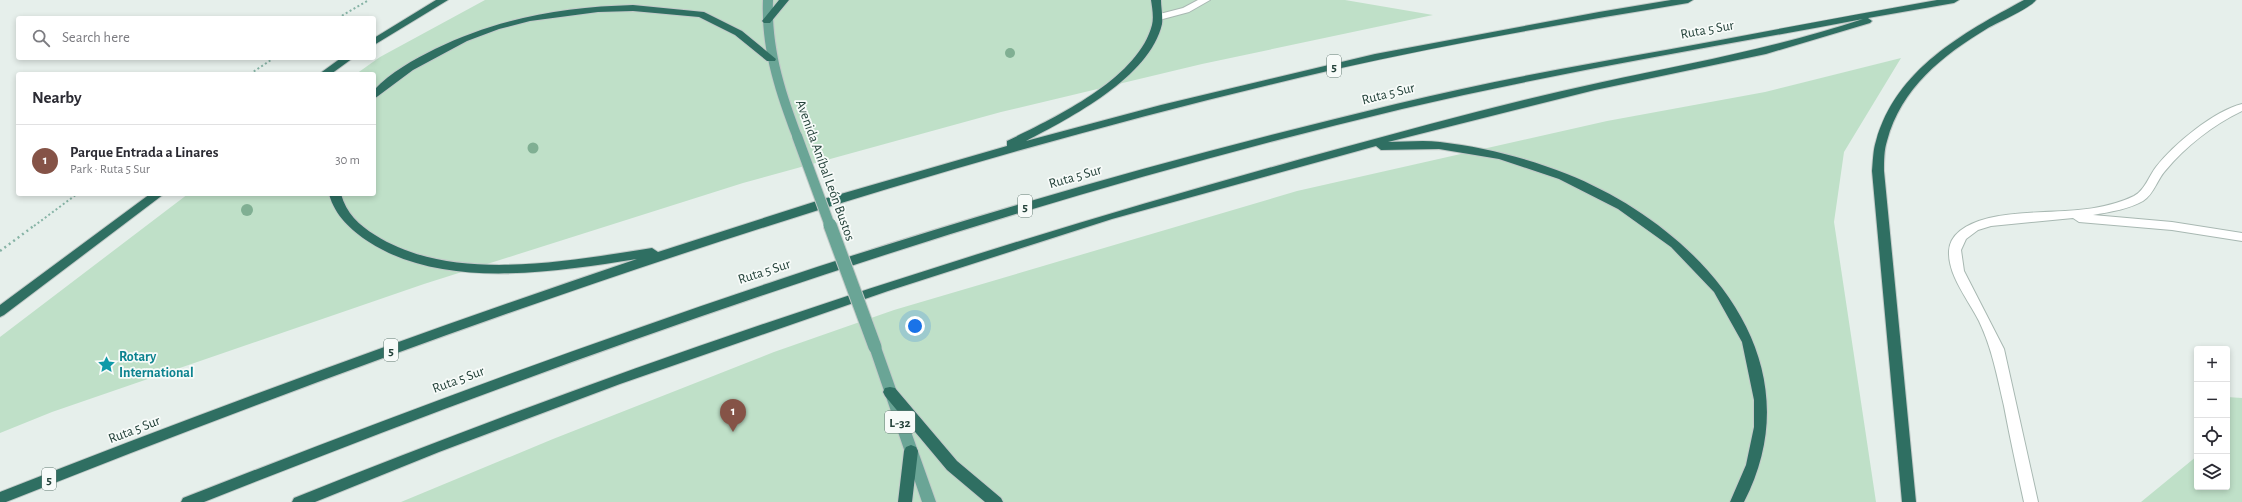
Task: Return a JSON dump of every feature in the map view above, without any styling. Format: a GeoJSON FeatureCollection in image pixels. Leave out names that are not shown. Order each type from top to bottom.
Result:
{"type":"FeatureCollection","features":[{"type":"Feature","properties":{"kind":"highway"},"geometry":{"type":"LineString","coordinates":[[376,41],[443,0]]}},
{"type":"Feature","properties":{"kind":"highway"},"geometry":{"type":"LineString","coordinates":[[767,21],[784,0]]}},
{"type":"Feature","properties":{"kind":"highway"},"geometry":{"type":"LineString","coordinates":[[986,156],[1062,116],[1118,79],[1142,56],[1155,30],[1159,17],[1156,0]]}},
{"type":"Feature","properties":{"kind":"highway","name":"Ruta 5 Sur"},"geometry":{"type":"LineString","coordinates":[[0,498],[191,423],[361,360],[686,246],[986,156],[1148,112],[1328,68],[1462,39],[1688,0]]}},
{"type":"Feature","properties":{"kind":"highway","name":"Ruta 5 Sur"},"geometry":{"type":"LineString","coordinates":[[188,502],[400,418],[615,339],[803,275],[995,215],[1273,138],[1472,90],[1954,0]]}},
{"type":"Feature","properties":{"kind":"highway"},"geometry":{"type":"LineString","coordinates":[[1909,502],[1878,171],[1881,141],[1891,114],[1905,89],[1925,68],[1954,45],[2031,0]]}},
{"type":"Feature","properties":{"kind":"highway"},"geometry":{"type":"LineString","coordinates":[[376,94],[407,69],[469,35],[534,13],[581,5],[648,4],[685,10],[723,23],[758,46],[772,59]]}},
{"type":"Feature","properties":{"kind":"highway"},"geometry":{"type":"LineString","coordinates":[[299,502],[568,398],[799,315],[1153,203],[1348,150],[1526,104],[1783,47],[1840,31],[1891,11]]}},
{"type":"Feature","properties":{"kind":"highway"},"geometry":{"type":"LineString","coordinates":[[327,72],[345,60]]}},
{"type":"Feature","properties":{"kind":"highway"},"geometry":{"type":"LineString","coordinates":[[1348,150],[1393,146],[1439,146],[1488,154],[1515,161],[1567,178],[1615,201],[1655,227],[1676,244],[1710,281],[1726,302],[1748,341],[1756,360],[1760,382],[1762,429],[1758,451],[1743,492],[1737,502]]}},
{"type":"Feature","properties":{"kind":"highway"},"geometry":{"type":"LineString","coordinates":[[0,312],[155,196]]}},
{"type":"Feature","properties":{"kind":"highway"},"geometry":{"type":"LineString","coordinates":[[336,196],[344,213],[365,235],[396,253],[417,260],[437,264],[490,267],[558,264],[603,260],[686,246]]}},
{"type":"Feature","properties":{"kind":"highway"},"geometry":{"type":"LineString","coordinates":[[890,392],[956,470],[981,493],[996,502]]}},
{"type":"Feature","properties":{"kind":"highway"},"geometry":{"type":"LineString","coordinates":[[904,502],[911,450]]}},
{"type":"Feature","properties":{"kind":"main road","name":"Avenida Aníbal León Bustos"},"geometry":{"type":"LineString","coordinates":[[768,0],[767,21],[772,59],[797,136],[875,346],[890,392]]}},
{"type":"Feature","properties":{"kind":"main road","name":"L-32"},"geometry":{"type":"LineString","coordinates":[[890,392],[929,502]]}},
{"type":"Feature","properties":{"kind":"street"},"geometry":{"type":"LineString","coordinates":[[1159,17],[1186,10],[1205,0]]}},
{"type":"Feature","properties":{"kind":"street"},"geometry":{"type":"LineString","coordinates":[[2031,502],[1998,349],[1990,329],[1957,268],[1956,246],[1959,238],[1976,226],[2011,219],[2058,216],[2111,208],[2141,197],[2159,170],[2182,147],[2208,127],[2242,107]]}},
{"type":"Feature","properties":{"kind":"street"},"geometry":{"type":"LineString","coordinates":[[2058,216],[2172,226],[2242,236]]}},
{"type":"Feature","properties":{"kind":"path"},"geometry":{"type":"LineString","coordinates":[[341,16],[369,0]]}},
{"type":"Feature","properties":{"kind":"path"},"geometry":{"type":"LineString","coordinates":[[253,72],[271,60]]}},
{"type":"Feature","properties":{"kind":"path"},"geometry":{"type":"LineString","coordinates":[[0,251],[74,196]]}},
{"type":"Feature","properties":{"kind":"green space"},"geometry":{"type":"Polygon","coordinates":[[[485,0],[1345,0],[1433,15],[1202,64],[1001,112],[743,183],[424,284],[52,412],[0,433],[0,337],[185,196],[376,196],[376,72],[359,72],[380,57],[485,0]]]}},
{"type":"Feature","properties":{"kind":"green space"},"geometry":{"type":"Polygon","coordinates":[[[1901,58],[1844,152],[1834,222],[1876,502],[401,502],[553,439],[774,352],[894,310],[1297,191],[1607,121],[1765,92],[1901,58]]]}},
{"type":"Feature","properties":{"kind":"green space"},"geometry":{"type":"Polygon","coordinates":[[[2230,397],[2242,398],[2242,502],[2141,502],[2194,458],[2194,490],[2230,490],[2230,397]]]}},
{"type":"Feature","properties":{"kind":"place","name":"Rotary International"},"geometry":{"type":"Point","coordinates":[106,364]}},
{"type":"Feature","properties":{"kind":"place","name":"Parque Entrada a Linares"},"geometry":{"type":"Point","coordinates":[733,432]}}]}
